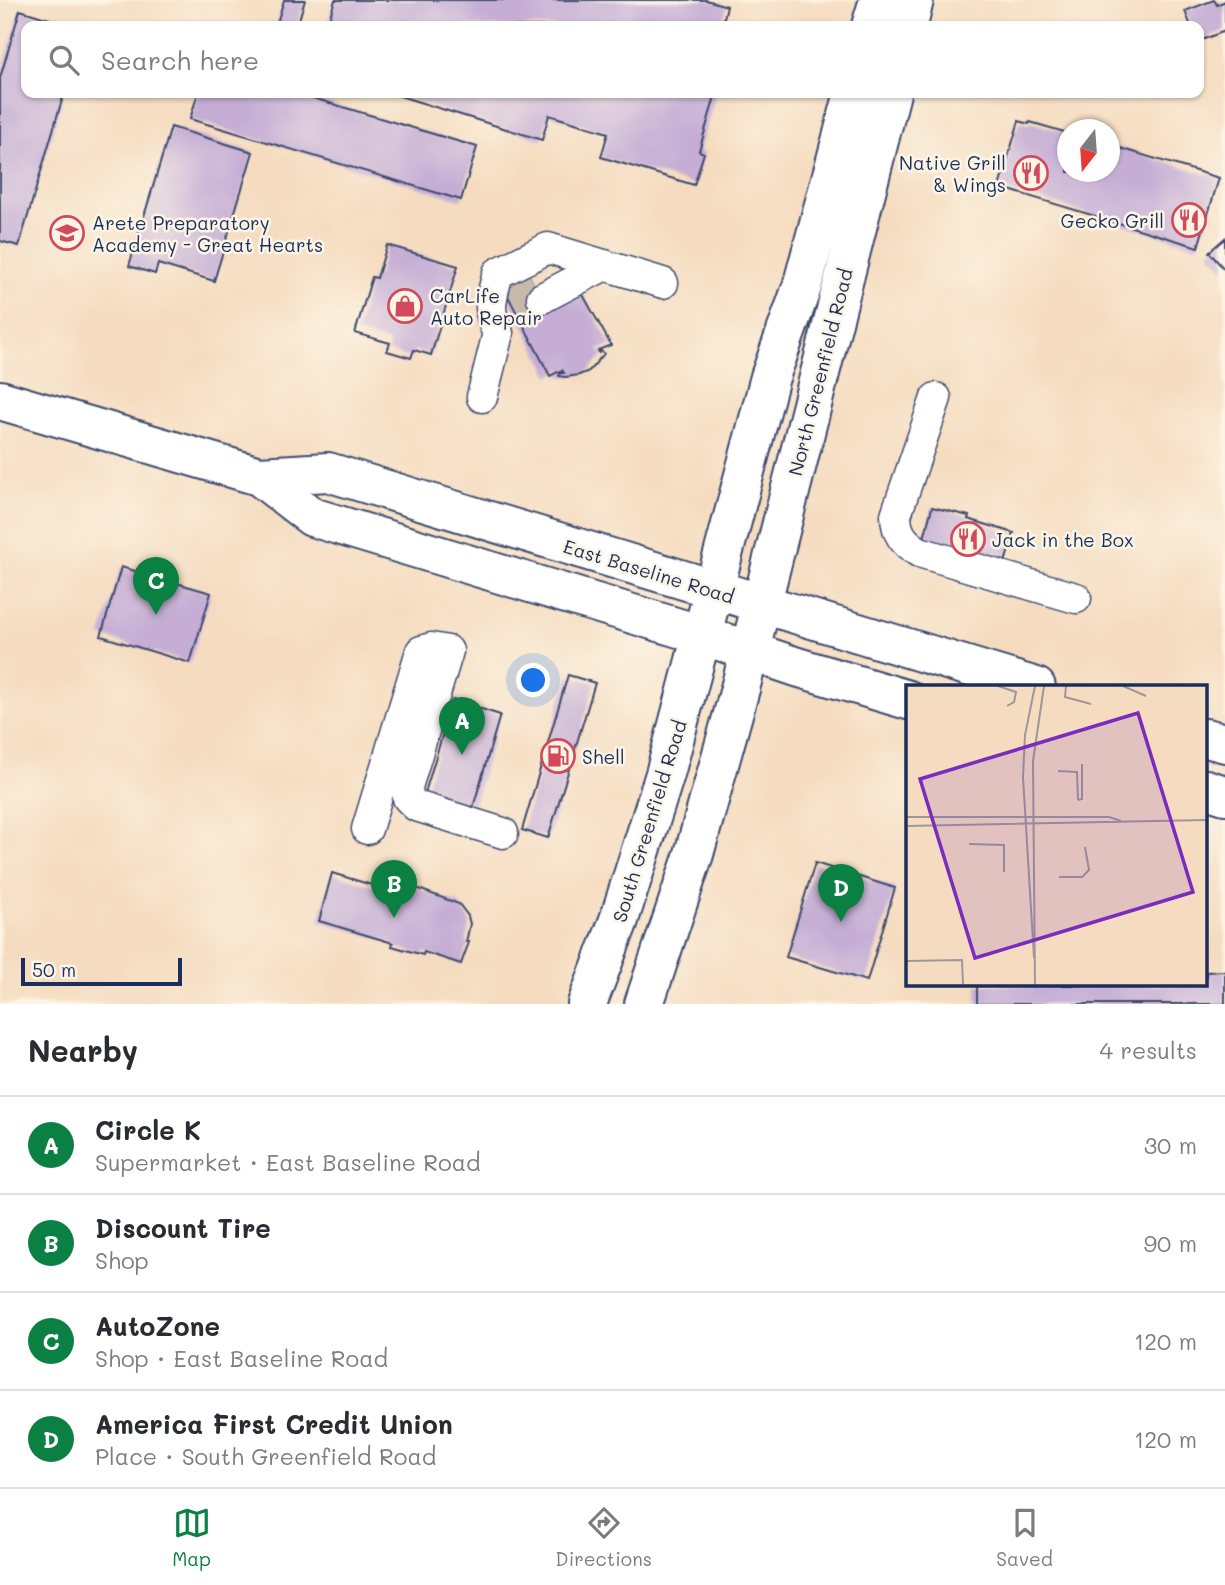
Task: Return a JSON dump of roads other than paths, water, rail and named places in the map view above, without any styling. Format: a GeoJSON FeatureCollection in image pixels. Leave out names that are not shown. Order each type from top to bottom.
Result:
{"type":"FeatureCollection","features":[{"type":"Feature","properties":{"kind":"main road"},"geometry":{"type":"LineString","coordinates":[[873,21],[878,0]]}},
{"type":"Feature","properties":{"kind":"main road"},"geometry":{"type":"LineString","coordinates":[[909,21],[914,0]]}},
{"type":"Feature","properties":{"kind":"main road","name":"North Greenfield Road"},"geometry":{"type":"LineString","coordinates":[[702,635],[770,377],[802,287],[853,98]]}},
{"type":"Feature","properties":{"kind":"main road","name":"North Greenfield Road"},"geometry":{"type":"LineString","coordinates":[[749,651],[890,98]]}},
{"type":"Feature","properties":{"kind":"main road"},"geometry":{"type":"LineString","coordinates":[[816,234],[856,232]]}},
{"type":"Feature","properties":{"kind":"main road","name":"East Baseline Road"},"geometry":{"type":"LineString","coordinates":[[0,400],[259,476],[328,472],[1029,685]]}},
{"type":"Feature","properties":{"kind":"main road","name":"East Baseline Road"},"geometry":{"type":"LineString","coordinates":[[259,476],[312,517],[906,699]]}},
{"type":"Feature","properties":{"kind":"main road","name":"South Greenfield Road"},"geometry":{"type":"LineString","coordinates":[[587,1004],[640,856],[702,635]]}},
{"type":"Feature","properties":{"kind":"main road"},"geometry":{"type":"LineString","coordinates":[[644,1004],[694,854],[749,651]]}},
{"type":"Feature","properties":{"kind":"main road"},"geometry":{"type":"LineString","coordinates":[[1208,739],[1225,743]]}},
{"type":"Feature","properties":{"kind":"main road"},"geometry":{"type":"LineString","coordinates":[[1208,790],[1225,795]]}},
{"type":"Feature","properties":{"kind":"lane"},"geometry":{"type":"LineString","coordinates":[[513,301],[498,273],[548,248],[663,283]]}},
{"type":"Feature","properties":{"kind":"lane"},"geometry":{"type":"LineString","coordinates":[[482,397],[498,333],[513,301],[586,259]]}},
{"type":"Feature","properties":{"kind":"lane"},"geometry":{"type":"LineString","coordinates":[[936,398],[896,515],[896,527],[908,546],[919,552],[1076,598]]}},
{"type":"Feature","properties":{"kind":"lane"},"geometry":{"type":"LineString","coordinates":[[367,829],[421,651],[430,648],[448,651],[407,787],[408,798],[416,806],[503,833]]}},
{"type":"Feature","properties":{"kind":"tunnel"},"geometry":{"type":"LineString","coordinates":[[506,290],[530,276]]}},
{"type":"Feature","properties":{"kind":"tunnel"},"geometry":{"type":"LineString","coordinates":[[517,311],[542,298]]}},
{"type":"Feature","properties":{"kind":"place","name":"Native Grill & Wings"},"geometry":{"type":"Point","coordinates":[1031,173]}},
{"type":"Feature","properties":{"kind":"place","name":"Gecko Grill"},"geometry":{"type":"Point","coordinates":[1189,220]}},
{"type":"Feature","properties":{"kind":"place","name":"Arete Preparatory Academy - Great Hearts"},"geometry":{"type":"Point","coordinates":[67,233]}},
{"type":"Feature","properties":{"kind":"place","name":"CarLife Auto Repair"},"geometry":{"type":"Point","coordinates":[405,306]}},
{"type":"Feature","properties":{"kind":"place","name":"Jack in the Box"},"geometry":{"type":"Point","coordinates":[968,539]}},
{"type":"Feature","properties":{"kind":"place","name":"AutoZone"},"geometry":{"type":"Point","coordinates":[156,615]}},
{"type":"Feature","properties":{"kind":"place","name":"Circle K"},"geometry":{"type":"Point","coordinates":[462,755]}},
{"type":"Feature","properties":{"kind":"place","name":"Shell"},"geometry":{"type":"Point","coordinates":[558,756]}},
{"type":"Feature","properties":{"kind":"place","name":"Discount Tire"},"geometry":{"type":"Point","coordinates":[394,918]}},
{"type":"Feature","properties":{"kind":"place","name":"America First Credit Union"},"geometry":{"type":"Point","coordinates":[841,922]}}]}
